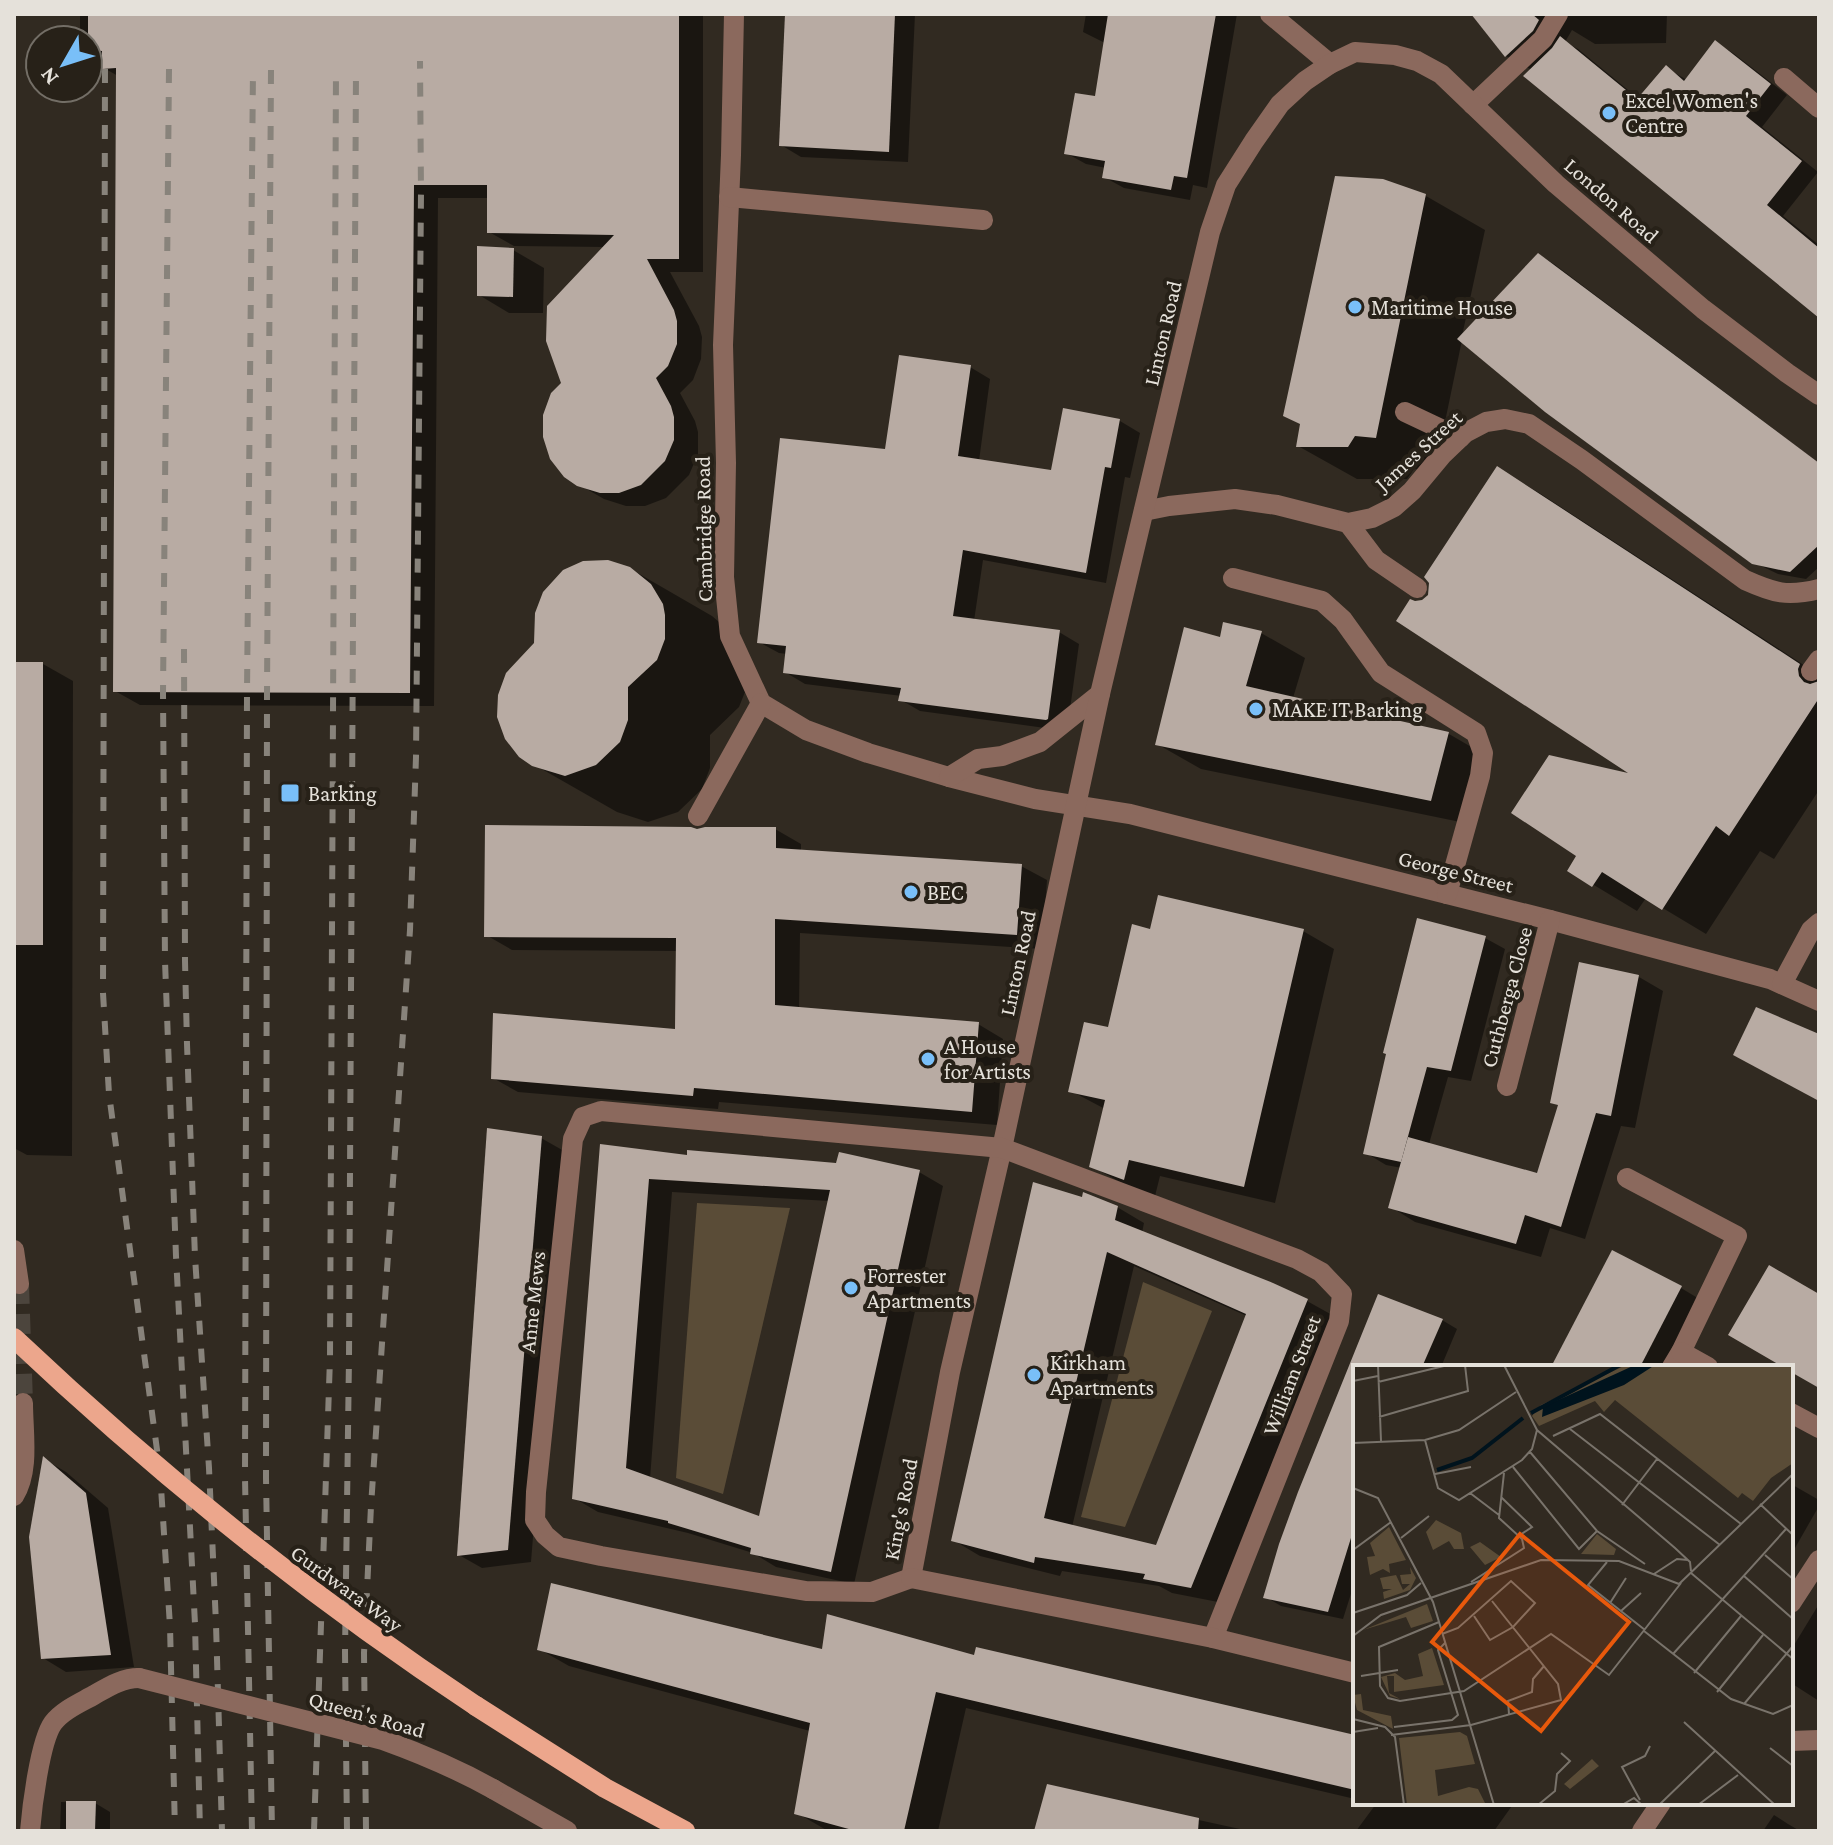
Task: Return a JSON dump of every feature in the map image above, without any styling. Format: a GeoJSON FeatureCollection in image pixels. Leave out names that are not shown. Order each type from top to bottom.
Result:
{"type":"FeatureCollection","features":[{"type":"Feature","properties":{"kind":"main road","name":"Gurdwara Way"},"geometry":{"type":"LineString","coordinates":[[14,1338],[200,1504],[359,1627],[605,1788],[685,1831]]}},
{"type":"Feature","properties":{"kind":"street","name":"Cambridge Road"},"geometry":{"type":"LineString","coordinates":[[734,14],[723,345],[726,463],[724,577],[730,636],[761,703]]}},
{"type":"Feature","properties":{"kind":"street"},"geometry":{"type":"LineString","coordinates":[[1270,14],[1330,64]]}},
{"type":"Feature","properties":{"kind":"street"},"geometry":{"type":"LineString","coordinates":[[1473,105],[1543,39],[1558,14]]}},
{"type":"Feature","properties":{"kind":"street","name":"Linton Road"},"geometry":{"type":"LineString","coordinates":[[1002,1148],[1100,694],[1210,232],[1226,185],[1280,104],[1330,64],[1355,52],[1371,53]]}},
{"type":"Feature","properties":{"kind":"street","name":"London Road"},"geometry":{"type":"LineString","coordinates":[[1371,53],[1417,61],[1441,74],[1556,184],[1703,309],[1787,373],[1818,392]]}},
{"type":"Feature","properties":{"kind":"street"},"geometry":{"type":"LineString","coordinates":[[1784,78],[1819,108]]}},
{"type":"Feature","properties":{"kind":"street"},"geometry":{"type":"LineString","coordinates":[[729,197],[983,220]]}},
{"type":"Feature","properties":{"kind":"street"},"geometry":{"type":"LineString","coordinates":[[1405,412],[1460,438]]}},
{"type":"Feature","properties":{"kind":"street","name":"James Street"},"geometry":{"type":"LineString","coordinates":[[1348,523],[1372,518],[1394,507],[1465,433],[1486,422],[1505,419],[1529,424],[1745,580],[1782,592],[1799,594],[1819,589]]}},
{"type":"Feature","properties":{"kind":"street"},"geometry":{"type":"LineString","coordinates":[[1144,511],[1235,499],[1277,505],[1348,523],[1376,560],[1417,588]]}},
{"type":"Feature","properties":{"kind":"street"},"geometry":{"type":"LineString","coordinates":[[1233,578],[1322,601],[1343,620],[1381,673],[1476,733],[1483,753],[1480,776],[1447,894]]}},
{"type":"Feature","properties":{"kind":"street"},"geometry":{"type":"LineString","coordinates":[[949,777],[978,759],[1002,756],[1040,742],[1100,694]]}},
{"type":"Feature","properties":{"kind":"street"},"geometry":{"type":"LineString","coordinates":[[698,816],[761,703],[806,730],[868,753],[1035,799],[1077,805]]}},
{"type":"Feature","properties":{"kind":"street","name":"George Street"},"geometry":{"type":"LineString","coordinates":[[1077,805],[1130,814],[1550,920],[1770,979],[1819,1001]]}},
{"type":"Feature","properties":{"kind":"street","name":"Cuthberga Close"},"geometry":{"type":"LineString","coordinates":[[1507,1086],[1550,920]]}},
{"type":"Feature","properties":{"kind":"street"},"geometry":{"type":"LineString","coordinates":[[1782,984],[1811,930],[1819,923]]}},
{"type":"Feature","properties":{"kind":"street","name":"Anne Mews"},"geometry":{"type":"LineString","coordinates":[[911,1578],[872,1592],[806,1591],[559,1547],[545,1535],[535,1520],[536,1492],[573,1139],[583,1117],[601,1111],[1002,1148]]}},
{"type":"Feature","properties":{"kind":"street","name":"King's Road"},"geometry":{"type":"LineString","coordinates":[[1002,1148],[950,1372],[911,1578],[1213,1638]]}},
{"type":"Feature","properties":{"kind":"street","name":"William Street"},"geometry":{"type":"LineString","coordinates":[[1002,1148],[1297,1259],[1321,1272],[1342,1294],[1339,1321],[1213,1638]]}},
{"type":"Feature","properties":{"kind":"street"},"geometry":{"type":"LineString","coordinates":[[1627,1178],[1737,1236],[1677,1360],[1699,1365]]}},
{"type":"Feature","properties":{"kind":"street"},"geometry":{"type":"LineString","coordinates":[[14,1250],[19,1284]]}},
{"type":"Feature","properties":{"kind":"street"},"geometry":{"type":"LineString","coordinates":[[14,1496],[24,1472],[20,1408]]}},
{"type":"Feature","properties":{"kind":"street"},"geometry":{"type":"LineString","coordinates":[[1793,1414],[1819,1428]]}},
{"type":"Feature","properties":{"kind":"street"},"geometry":{"type":"LineString","coordinates":[[1793,1600],[1819,1560]]}},
{"type":"Feature","properties":{"kind":"street"},"geometry":{"type":"LineString","coordinates":[[1213,1638],[1353,1673]]}},
{"type":"Feature","properties":{"kind":"street","name":"Queen's Road"},"geometry":{"type":"LineString","coordinates":[[30,1831],[44,1743],[54,1722],[72,1706],[111,1685],[139,1678],[383,1740],[446,1764],[567,1831]]}},
{"type":"Feature","properties":{"kind":"street"},"geometry":{"type":"LineString","coordinates":[[1793,1741],[1819,1740]]}},
{"type":"Feature","properties":{"kind":"street"},"geometry":{"type":"LineString","coordinates":[[1642,1831],[1654,1805]]}},
{"type":"Feature","properties":{"kind":"street"},"geometry":{"type":"LineString","coordinates":[[14,1825],[17,1831]]}},
{"type":"Feature","properties":{"kind":"shaded area"},"geometry":{"type":"Polygon","coordinates":[[[697,1203],[790,1208],[723,1494],[676,1478],[697,1203]]]}},
{"type":"Feature","properties":{"kind":"shaded area"},"geometry":{"type":"Polygon","coordinates":[[[1143,1282],[1212,1311],[1125,1527],[1081,1517],[1143,1282]]]}},
{"type":"Feature","properties":{"kind":"building"},"geometry":{"type":"Polygon","coordinates":[[[88,14],[679,14],[679,259],[647,259],[677,321],[677,344],[668,366],[656,378],[671,406],[674,440],[665,461],[641,485],[619,493],[600,493],[577,486],[564,477],[550,459],[543,437],[543,415],[551,393],[561,383],[546,341],[547,306],[614,235],[487,233],[487,185],[414,185],[410,693],[113,692],[116,68],[104,69],[104,24],[88,24],[88,14]]]}},
{"type":"Feature","properties":{"kind":"building"},"geometry":{"type":"Polygon","coordinates":[[[785,14],[895,14],[889,152],[779,146],[785,14]]]}},
{"type":"Feature","properties":{"kind":"building"},"geometry":{"type":"Polygon","coordinates":[[[1108,14],[1216,14],[1187,178],[1174,176],[1171,190],[1102,178],[1105,161],[1064,154],[1075,93],[1095,96],[1108,14]]]}},
{"type":"Feature","properties":{"kind":"building"},"geometry":{"type":"Polygon","coordinates":[[[1471,14],[1532,14],[1539,20],[1533,31],[1505,57],[1471,14]]]}},
{"type":"Feature","properties":{"kind":"building"},"geometry":{"type":"Polygon","coordinates":[[[1560,36],[1637,99],[1666,65],[1684,81],[1715,40],[1771,84],[1746,116],[1802,161],[1767,205],[1819,248],[1819,318],[1523,76],[1560,36]]]}},
{"type":"Feature","properties":{"kind":"building","name":"Maritime House"},"geometry":{"type":"Polygon","coordinates":[[[1335,176],[1383,179],[1426,194],[1376,438],[1355,436],[1348,447],[1296,447],[1300,424],[1283,416],[1335,176]]]}},
{"type":"Feature","properties":{"kind":"building"},"geometry":{"type":"Polygon","coordinates":[[[477,246],[514,248],[513,297],[477,296],[477,246]]]}},
{"type":"Feature","properties":{"kind":"building"},"geometry":{"type":"Polygon","coordinates":[[[1538,253],[1819,463],[1819,545],[1790,572],[1752,564],[1545,412],[1457,339],[1538,253]]]}},
{"type":"Feature","properties":{"kind":"building"},"geometry":{"type":"Polygon","coordinates":[[[899,355],[971,365],[958,456],[1051,470],[1063,408],[1120,419],[1111,468],[1105,467],[1086,573],[963,550],[953,616],[1060,630],[1046,720],[898,701],[901,688],[783,673],[786,646],[757,643],[780,438],[885,449],[899,355]]]}},
{"type":"Feature","properties":{"kind":"building"},"geometry":{"type":"Polygon","coordinates":[[[1497,466],[1800,664],[1799,676],[1804,682],[1819,681],[1819,698],[1729,836],[1716,826],[1662,910],[1602,872],[1592,887],[1567,871],[1576,856],[1511,813],[1549,755],[1628,773],[1396,621],[1410,599],[1422,600],[1428,595],[1429,583],[1424,577],[1497,466]]]}},
{"type":"Feature","properties":{"kind":"building"},"geometry":{"type":"Polygon","coordinates":[[[608,560],[630,567],[651,584],[663,604],[665,639],[657,660],[628,687],[628,720],[620,742],[596,765],[565,776],[532,766],[519,757],[505,739],[497,717],[498,695],[506,673],[534,643],[535,613],[543,592],[563,570],[583,561],[608,560]]]}},
{"type":"Feature","properties":{"kind":"building","name":"MAKE IT Barking"},"geometry":{"type":"Polygon","coordinates":[[[1223,622],[1262,631],[1246,686],[1449,732],[1431,801],[1155,745],[1184,627],[1220,637],[1223,622]]]}},
{"type":"Feature","properties":{"kind":"building"},"geometry":{"type":"Polygon","coordinates":[[[14,662],[43,662],[43,945],[14,945],[14,662]]]}},
{"type":"Feature","properties":{"kind":"building"},"geometry":{"type":"Polygon","coordinates":[[[485,825],[697,829],[776,827],[776,848],[1022,864],[1017,935],[775,919],[775,1005],[979,1022],[972,1112],[694,1088],[693,1096],[491,1079],[493,1013],[675,1029],[676,938],[484,937],[485,825]]]}},
{"type":"Feature","properties":{"kind":"building"},"geometry":{"type":"Polygon","coordinates":[[[1158,895],[1304,929],[1244,1187],[1129,1160],[1124,1180],[1089,1167],[1105,1100],[1068,1092],[1084,1022],[1108,1027],[1132,924],[1150,929],[1158,895]]]}},
{"type":"Feature","properties":{"kind":"building"},"geometry":{"type":"Polygon","coordinates":[[[1417,918],[1486,936],[1451,1071],[1427,1067],[1401,1162],[1363,1154],[1386,1054],[1383,1053],[1417,918]]]}},
{"type":"Feature","properties":{"kind":"building"},"geometry":{"type":"Polygon","coordinates":[[[1579,962],[1639,975],[1611,1116],[1596,1113],[1561,1227],[1525,1215],[1516,1244],[1388,1208],[1408,1137],[1537,1173],[1558,1105],[1550,1103],[1579,962]]]}},
{"type":"Feature","properties":{"kind":"building"},"geometry":{"type":"Polygon","coordinates":[[[1756,1007],[1819,1034],[1819,1101],[1733,1055],[1756,1007]]]}},
{"type":"Feature","properties":{"kind":"building"},"geometry":{"type":"Polygon","coordinates":[[[487,1128],[542,1136],[508,1550],[457,1556],[487,1128]]]}},
{"type":"Feature","properties":{"kind":"building"},"geometry":{"type":"Polygon","coordinates":[[[600,1144],[687,1155],[687,1150],[836,1163],[839,1152],[920,1170],[831,1572],[750,1554],[751,1548],[668,1521],[572,1499],[600,1144]],[[649,1179],[626,1468],[759,1516],[830,1190],[649,1179]]]}},
{"type":"Feature","properties":{"kind":"building"},"geometry":{"type":"Polygon","coordinates":[[[1033,1182],[1082,1197],[1083,1192],[1118,1206],[1115,1220],[1308,1299],[1191,1588],[1143,1579],[1145,1574],[1035,1557],[1034,1563],[951,1541],[1033,1182]],[[1107,1252],[1044,1518],[1156,1545],[1246,1314],[1107,1252]]]}},
{"type":"Feature","properties":{"kind":"building"},"geometry":{"type":"Polygon","coordinates":[[[1612,1250],[1682,1286],[1641,1365],[1552,1365],[1612,1250]]]}},
{"type":"Feature","properties":{"kind":"building"},"geometry":{"type":"Polygon","coordinates":[[[1769,1265],[1819,1294],[1819,1388],[1793,1373],[1793,1365],[1780,1365],[1728,1335],[1769,1265]]]}},
{"type":"Feature","properties":{"kind":"building"},"geometry":{"type":"Polygon","coordinates":[[[1378,1294],[1443,1319],[1423,1365],[1353,1365],[1353,1531],[1328,1612],[1263,1598],[1298,1492],[1378,1294]]]}},
{"type":"Feature","properties":{"kind":"building"},"geometry":{"type":"Polygon","coordinates":[[[43,1456],[86,1493],[111,1655],[41,1659],[29,1537],[43,1456]]]}},
{"type":"Feature","properties":{"kind":"building"},"geometry":{"type":"Polygon","coordinates":[[[551,1583],[822,1649],[827,1614],[974,1655],[976,1647],[1353,1735],[1353,1790],[936,1692],[904,1831],[856,1831],[794,1814],[810,1723],[537,1650],[551,1583]]]}},
{"type":"Feature","properties":{"kind":"building"},"geometry":{"type":"Polygon","coordinates":[[[1047,1784],[1199,1818],[1198,1831],[1034,1831],[1047,1784]]]}},
{"type":"Feature","properties":{"kind":"building"},"geometry":{"type":"Polygon","coordinates":[[[66,1801],[96,1801],[95,1831],[66,1831],[66,1801]]]}},
{"type":"Feature","properties":{"kind":"tunnel"},"geometry":{"type":"LineString","coordinates":[[19,1284],[23,1403]]}},
{"type":"Feature","properties":{"kind":"railway"},"geometry":{"type":"LineString","coordinates":[[366,1831],[364,1653],[410,930],[416,757],[420,61]]}},
{"type":"Feature","properties":{"kind":"railway"},"geometry":{"type":"LineString","coordinates":[[105,69],[103,993],[109,1094],[160,1472],[170,1626],[175,1831]]}},
{"type":"Feature","properties":{"kind":"railway"},"geometry":{"type":"LineString","coordinates":[[169,69],[163,693],[165,961],[195,1624],[200,1831]]}},
{"type":"Feature","properties":{"kind":"railway"},"geometry":{"type":"LineString","coordinates":[[252,1831],[245,1478],[247,693],[253,70]]}},
{"type":"Feature","properties":{"kind":"railway"},"geometry":{"type":"LineString","coordinates":[[271,70],[266,1478],[272,1831]]}},
{"type":"Feature","properties":{"kind":"railway"},"geometry":{"type":"LineString","coordinates":[[314,1831],[330,1358],[336,71]]}},
{"type":"Feature","properties":{"kind":"railway"},"geometry":{"type":"LineString","coordinates":[[347,1831],[345,1652],[356,71]]}},
{"type":"Feature","properties":{"kind":"railway"},"geometry":{"type":"LineString","coordinates":[[184,649],[187,1044],[195,1257],[216,1624],[222,1831]]}},
{"type":"Feature","properties":{"kind":"place","name":"Excel Women's Centre"},"geometry":{"type":"Point","coordinates":[1609,113]}},
{"type":"Feature","properties":{"kind":"place","name":"Maritime House"},"geometry":{"type":"Point","coordinates":[1355,307]}},
{"type":"Feature","properties":{"kind":"place","name":"MAKE IT Barking"},"geometry":{"type":"Point","coordinates":[1256,709]}},
{"type":"Feature","properties":{"kind":"place","name":"Barking"},"geometry":{"type":"Point","coordinates":[290,793]}},
{"type":"Feature","properties":{"kind":"place","name":"BEC"},"geometry":{"type":"Point","coordinates":[911,892]}},
{"type":"Feature","properties":{"kind":"place","name":"A House for Artists"},"geometry":{"type":"Point","coordinates":[928,1059]}},
{"type":"Feature","properties":{"kind":"place","name":"Forrester Apartments"},"geometry":{"type":"Point","coordinates":[851,1288]}},
{"type":"Feature","properties":{"kind":"place","name":"Kirkham Apartments"},"geometry":{"type":"Point","coordinates":[1034,1375]}}]}
